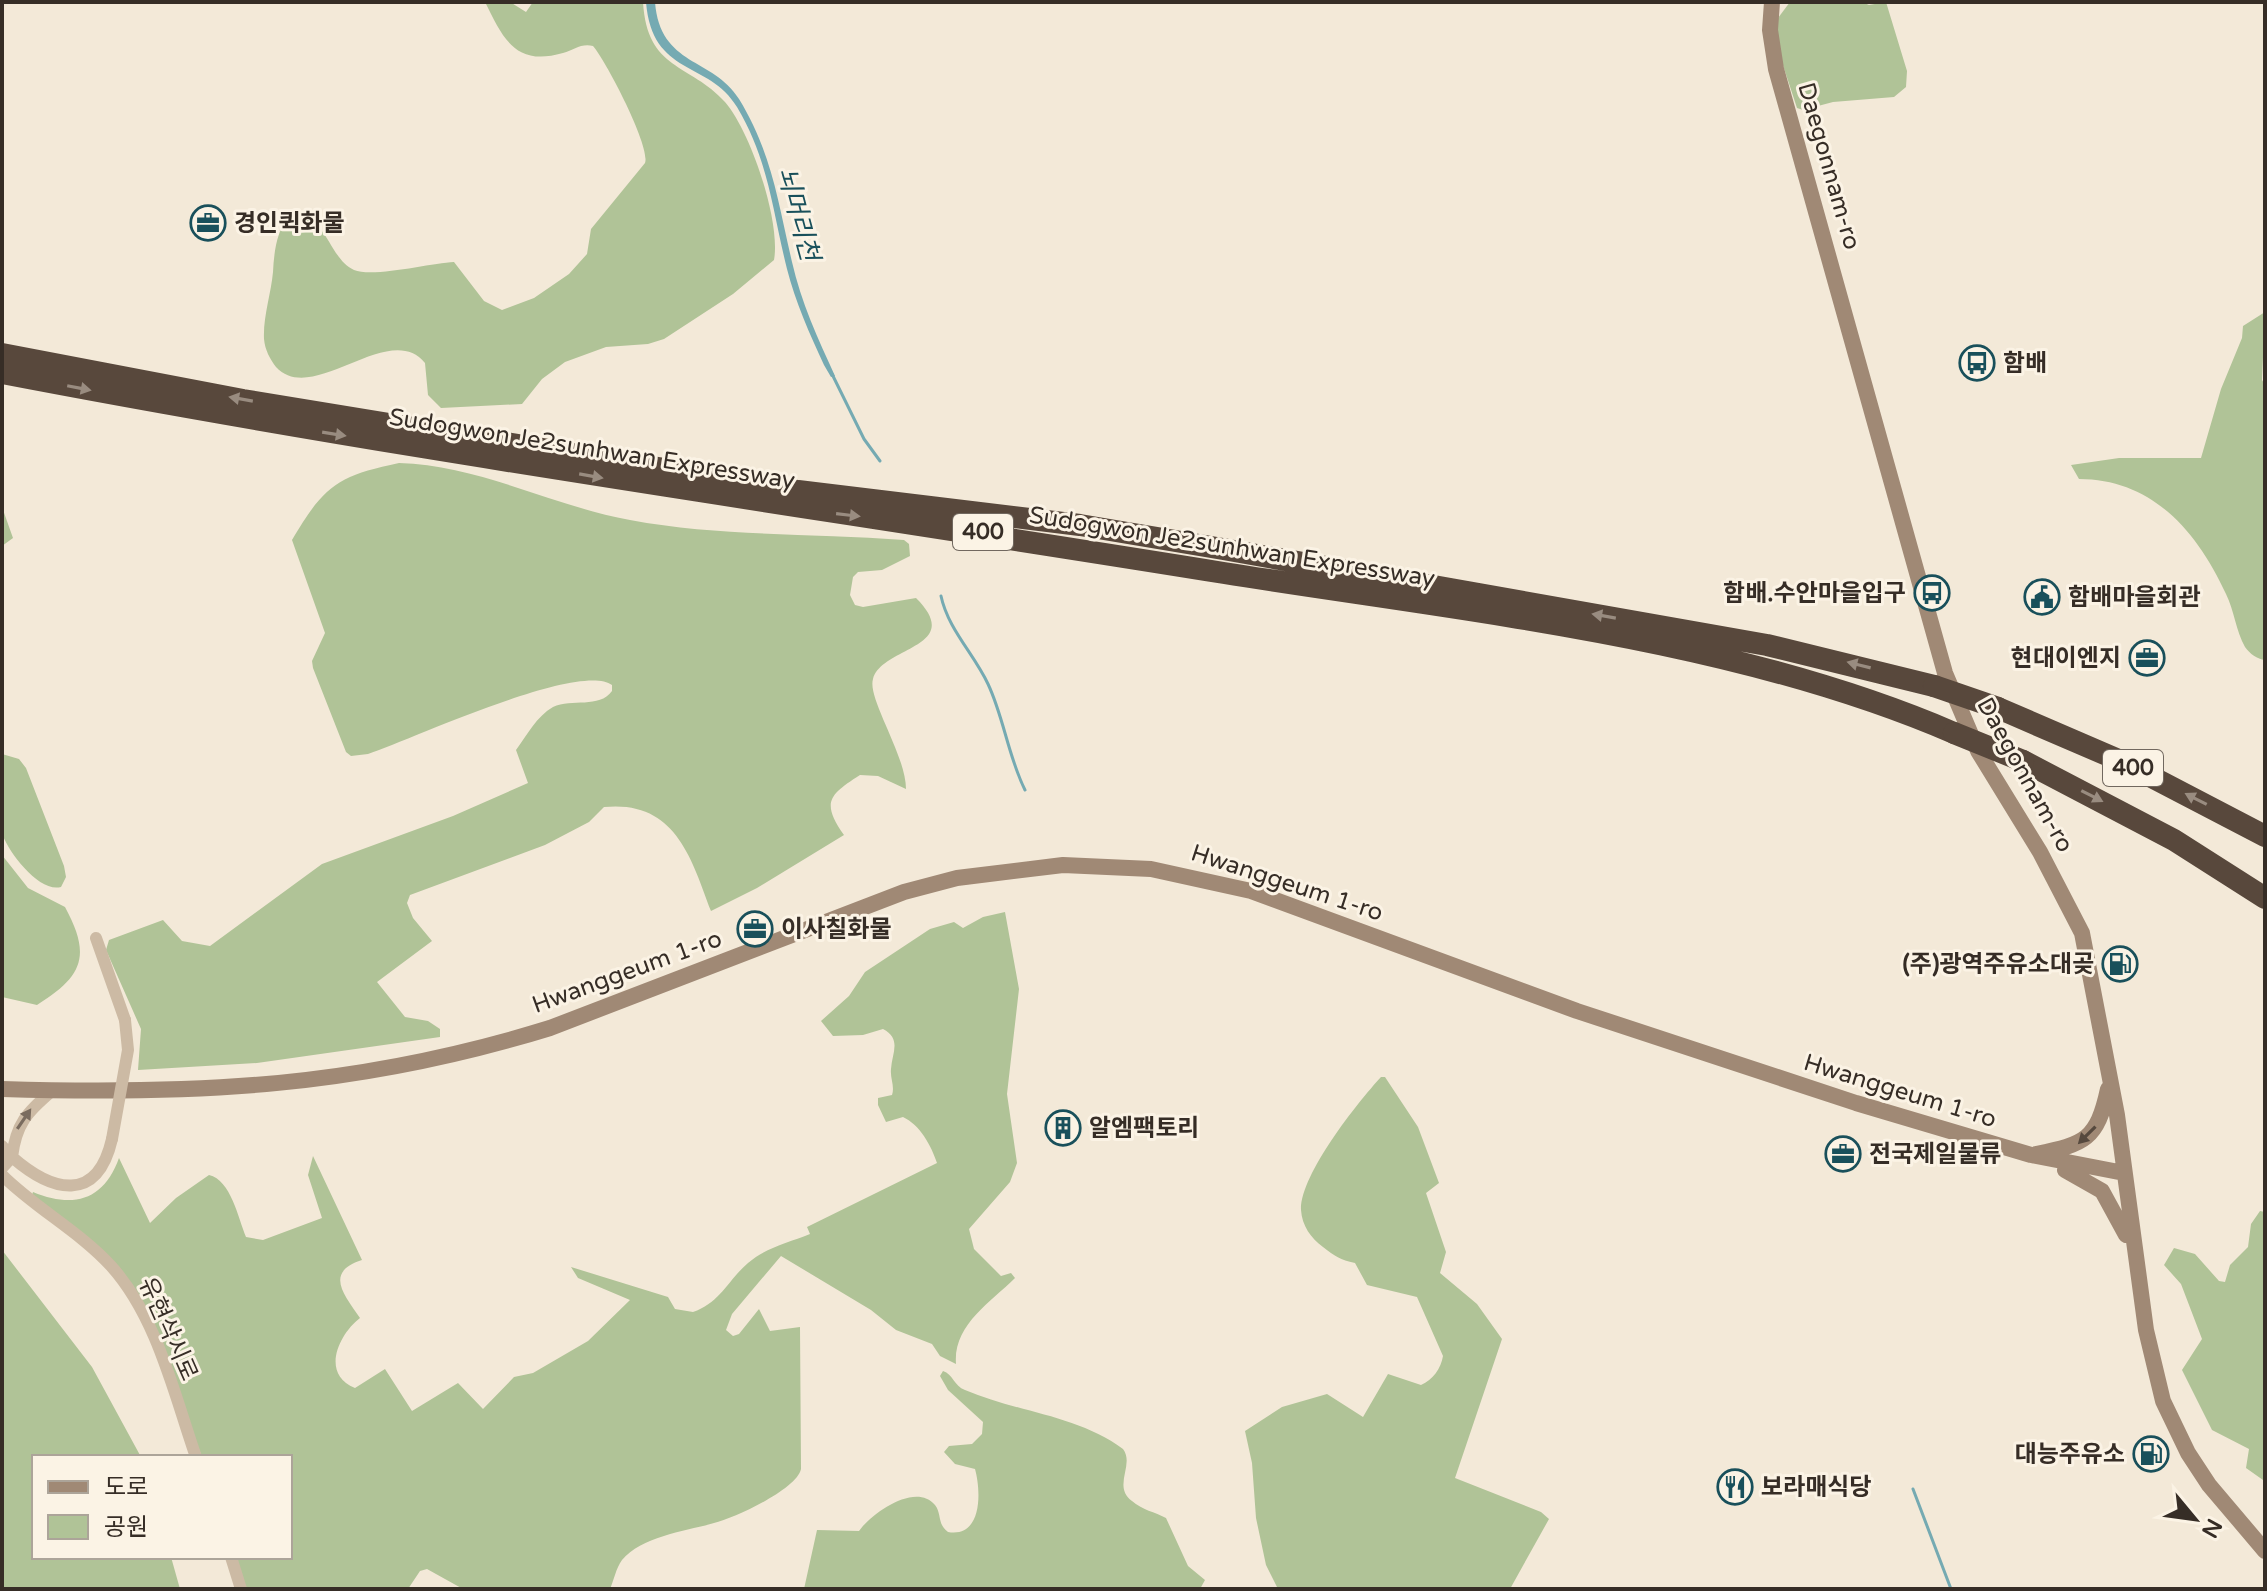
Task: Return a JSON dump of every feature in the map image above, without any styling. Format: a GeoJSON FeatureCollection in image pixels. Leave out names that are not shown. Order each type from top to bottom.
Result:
{"type":"FeatureCollection","features":[{"type":"Feature","properties":{"kind":"highway","name":"Sudogwon Je2sunhwan Expressway"},"geometry":{"type":"LineString","coordinates":[[2,354],[243,400],[740,482],[1080,525],[1238,551],[1767,645],[1934,686],[1998,708],[2121,761],[2265,836]]}},
{"type":"Feature","properties":{"kind":"highway","name":"Sudogwon Je2sunhwan Expressway"},"geometry":{"type":"LineString","coordinates":[[2,373],[317,432],[648,486],[986,533],[1626,639],[1775,672],[1849,694],[2023,761],[2174,840],[2265,898]]}},
{"type":"Feature","properties":{"kind":"street","name":"Daegonnam-ro"},"geometry":{"type":"LineString","coordinates":[[1772,2],[1770,40],[1779,82],[1942,663],[1961,716],[1978,751],[2040,852],[2082,933],[2110,1080],[2146,1330],[2163,1401],[2202,1474],[2265,1551]]}},
{"type":"Feature","properties":{"kind":"street","name":"Hwanggeum 1-ro"},"geometry":{"type":"LineString","coordinates":[[2,1089],[143,1093],[271,1086],[343,1077],[443,1058],[607,1007],[904,892],[957,878],[1013,869],[1112,865],[1171,871],[1251,891],[1577,1011],[1856,1103],[2031,1155],[2124,1173]]}},
{"type":"Feature","properties":{"kind":"street"},"geometry":{"type":"LineString","coordinates":[[2,1146],[39,1179],[69,1186],[89,1179],[98,1171],[112,1139],[128,1050],[125,1020],[96,938]]}},
{"type":"Feature","properties":{"kind":"street"},"geometry":{"type":"LineString","coordinates":[[2031,1155],[2077,1145],[2086,1139],[2102,1115],[2110,1080]]}},
{"type":"Feature","properties":{"kind":"street"},"geometry":{"type":"LineString","coordinates":[[2,1168],[12,1157],[19,1123],[52,1091]]}},
{"type":"Feature","properties":{"kind":"street"},"geometry":{"type":"LineString","coordinates":[[2031,1155],[2102,1191],[2133,1251]]}},
{"type":"Feature","properties":{"kind":"street","name":"유현삭시로"},"geometry":{"type":"LineString","coordinates":[[2,1175],[94,1249],[129,1288],[156,1345],[195,1455]]}},
{"type":"Feature","properties":{"kind":"street"},"geometry":{"type":"LineString","coordinates":[[232,1559],[241,1589]]}},
{"type":"Feature","properties":{"kind":"green space"},"geometry":{"type":"Polygon","coordinates":[[[485,2],[510,2],[526,12],[533,2],[643,2],[646,25],[661,54],[712,89],[725,102],[745,134],[768,201],[773,224],[774,260],[733,294],[664,339],[648,344],[606,347],[565,362],[542,379],[522,404],[441,408],[428,395],[425,363],[410,352],[392,351],[372,355],[330,372],[292,377],[276,367],[264,339],[275,249],[290,214],[312,221],[338,256],[354,270],[388,271],[454,262],[484,301],[502,310],[534,298],[569,274],[587,254],[591,229],[645,163],[635,123],[593,46],[581,46],[547,56],[522,53],[505,38],[485,2]]]}},
{"type":"Feature","properties":{"kind":"green space"},"geometry":{"type":"Polygon","coordinates":[[[1790,2],[1862,2],[1869,5],[1886,2],[1907,71],[1906,87],[1894,97],[1833,102],[1803,110],[1797,108],[1777,47],[1778,18],[1790,2]]]}},
{"type":"Feature","properties":{"kind":"green space"},"geometry":{"type":"Polygon","coordinates":[[[2265,312],[2262,380],[2265,385],[2265,660],[2254,656],[2245,647],[2226,594],[2201,549],[2186,530],[2150,499],[2129,488],[2105,481],[2079,479],[2071,465],[2119,458],[2201,458],[2221,389],[2242,338],[2243,326],[2265,312]]]}},
{"type":"Feature","properties":{"kind":"green space"},"geometry":{"type":"Polygon","coordinates":[[[399,463],[429,465],[487,478],[601,514],[630,520],[733,532],[904,540],[909,544],[910,556],[882,570],[858,572],[853,577],[850,595],[855,605],[863,607],[916,598],[929,614],[932,627],[927,637],[879,668],[873,679],[876,699],[900,760],[906,789],[878,776],[860,775],[841,788],[832,800],[832,815],[844,835],[757,888],[711,911],[687,853],[677,836],[664,823],[648,813],[628,807],[604,807],[589,822],[545,845],[410,895],[407,903],[413,918],[432,941],[377,982],[405,1017],[428,1021],[440,1029],[440,1037],[257,1063],[138,1070],[141,1029],[106,950],[109,940],[163,920],[182,941],[210,946],[322,864],[453,816],[528,783],[516,750],[537,721],[560,704],[593,702],[612,691],[612,685],[594,680],[566,684],[493,705],[368,754],[351,756],[346,752],[313,668],[312,661],[325,633],[292,540],[314,507],[334,486],[361,473],[399,463]]]}},
{"type":"Feature","properties":{"kind":"green space"},"geometry":{"type":"Polygon","coordinates":[[[2,507],[13,538],[2,546],[2,507]]]}},
{"type":"Feature","properties":{"kind":"green space"},"geometry":{"type":"Polygon","coordinates":[[[2,754],[19,759],[26,768],[64,866],[66,877],[61,887],[44,884],[35,878],[19,862],[3,836],[2,754]]]}},
{"type":"Feature","properties":{"kind":"green space"},"geometry":{"type":"Polygon","coordinates":[[[2,855],[28,888],[65,907],[78,938],[80,951],[73,974],[37,1005],[2,997],[2,855]]]}},
{"type":"Feature","properties":{"kind":"green space"},"geometry":{"type":"Polygon","coordinates":[[[1005,912],[1019,989],[1007,1094],[1017,1163],[1010,1182],[969,1229],[974,1249],[1001,1276],[1011,1273],[1015,1278],[967,1326],[960,1338],[956,1364],[940,1356],[932,1344],[896,1330],[871,1310],[781,1256],[732,1314],[726,1330],[733,1336],[739,1334],[759,1309],[770,1331],[800,1327],[801,1469],[797,1477],[777,1494],[724,1520],[641,1545],[622,1560],[610,1589],[463,1589],[427,1569],[420,1571],[408,1589],[246,1589],[236,1559],[292,1559],[292,1455],[201,1455],[141,1301],[32,1195],[33,1192],[62,1200],[86,1197],[105,1183],[119,1158],[150,1223],[176,1198],[209,1175],[217,1178],[228,1192],[246,1237],[263,1240],[322,1218],[308,1175],[313,1156],[362,1260],[350,1265],[340,1278],[344,1293],[360,1318],[345,1334],[336,1354],[338,1373],[344,1382],[355,1388],[385,1369],[412,1411],[458,1383],[483,1409],[514,1377],[533,1373],[588,1341],[630,1300],[578,1278],[571,1267],[668,1297],[675,1309],[693,1312],[710,1303],[748,1263],[763,1253],[810,1234],[807,1227],[937,1163],[915,1125],[903,1117],[886,1122],[878,1105],[878,1098],[892,1095],[893,1092],[891,1069],[894,1042],[889,1033],[883,1029],[863,1035],[833,1036],[821,1021],[849,996],[865,972],[930,929],[954,922],[963,928],[983,917],[1005,912]]]}},
{"type":"Feature","properties":{"kind":"green space"},"geometry":{"type":"Polygon","coordinates":[[[1381,1077],[1385,1077],[1418,1127],[1439,1183],[1426,1193],[1446,1252],[1440,1273],[1477,1304],[1502,1339],[1455,1478],[1541,1512],[1549,1519],[1510,1589],[1278,1589],[1266,1565],[1256,1518],[1252,1463],[1245,1431],[1282,1407],[1327,1394],[1363,1417],[1388,1374],[1421,1385],[1433,1377],[1443,1356],[1417,1297],[1367,1285],[1355,1263],[1338,1257],[1315,1240],[1302,1216],[1303,1195],[1320,1159],[1345,1121],[1381,1077]]]}},
{"type":"Feature","properties":{"kind":"green space"},"geometry":{"type":"Polygon","coordinates":[[[2260,1211],[2265,1212],[2263,1480],[2246,1468],[2249,1449],[2212,1430],[2182,1370],[2202,1339],[2181,1284],[2164,1265],[2174,1248],[2195,1254],[2219,1281],[2225,1282],[2230,1265],[2248,1247],[2251,1224],[2260,1211]]]}},
{"type":"Feature","properties":{"kind":"green space"},"geometry":{"type":"Polygon","coordinates":[[[2,1250],[92,1367],[140,1455],[32,1455],[32,1559],[172,1559],[180,1589],[2,1589],[2,1250]]]}},
{"type":"Feature","properties":{"kind":"green space"},"geometry":{"type":"Polygon","coordinates":[[[943,1371],[965,1390],[1066,1421],[1123,1449],[1127,1462],[1126,1495],[1140,1507],[1166,1518],[1188,1566],[1205,1580],[1200,1589],[804,1589],[817,1530],[859,1531],[883,1509],[905,1498],[916,1497],[935,1505],[942,1526],[948,1532],[968,1528],[974,1520],[978,1500],[975,1469],[955,1464],[944,1452],[949,1446],[972,1444],[982,1434],[983,1422],[948,1390],[940,1376],[943,1371]]]}},
{"type":"Feature","properties":{"kind":"water"},"geometry":{"type":"Polygon","coordinates":[[[646,2],[655,2],[659,23],[667,39],[677,50],[728,85],[750,119],[773,178],[800,291],[835,376],[831,377],[824,365],[794,293],[763,166],[748,127],[725,92],[670,56],[659,43],[650,26],[646,2]]]}},
{"type":"Feature","properties":{"kind":"waterway","name":"뇌머리천"},"geometry":{"type":"LineString","coordinates":[[832,374],[864,439],[880,461]]}},
{"type":"Feature","properties":{"kind":"waterway","name":"뇌머리천"},"geometry":{"type":"LineString","coordinates":[[941,596],[949,619],[988,684],[1025,790]]}},
{"type":"Feature","properties":{"kind":"waterway"},"geometry":{"type":"LineString","coordinates":[[1913,1489],[1951,1589]]}},
{"type":"Feature","properties":{"kind":"place","name":"경인퀵화물"},"geometry":{"type":"Point","coordinates":[208,223]}},
{"type":"Feature","properties":{"kind":"place","name":"함배"},"geometry":{"type":"Point","coordinates":[1977,363]}},
{"type":"Feature","properties":{"kind":"place","name":"함배.수안마을입구"},"geometry":{"type":"Point","coordinates":[1932,593]}},
{"type":"Feature","properties":{"kind":"place","name":"함배마을회관"},"geometry":{"type":"Point","coordinates":[2042,597]}},
{"type":"Feature","properties":{"kind":"place","name":"현대이엔지"},"geometry":{"type":"Point","coordinates":[2147,658]}},
{"type":"Feature","properties":{"kind":"place","name":"이사칠화물"},"geometry":{"type":"Point","coordinates":[755,929]}},
{"type":"Feature","properties":{"kind":"place","name":"(주)광역주유소대곶"},"geometry":{"type":"Point","coordinates":[2120,964]}},
{"type":"Feature","properties":{"kind":"place","name":"알엠팩토리"},"geometry":{"type":"Point","coordinates":[1063,1128]}},
{"type":"Feature","properties":{"kind":"place","name":"전국제일물류"},"geometry":{"type":"Point","coordinates":[1843,1154]}},
{"type":"Feature","properties":{"kind":"place","name":"대능주유소"},"geometry":{"type":"Point","coordinates":[2151,1454]}},
{"type":"Feature","properties":{"kind":"place","name":"보라매식당"},"geometry":{"type":"Point","coordinates":[1735,1487]}}]}
